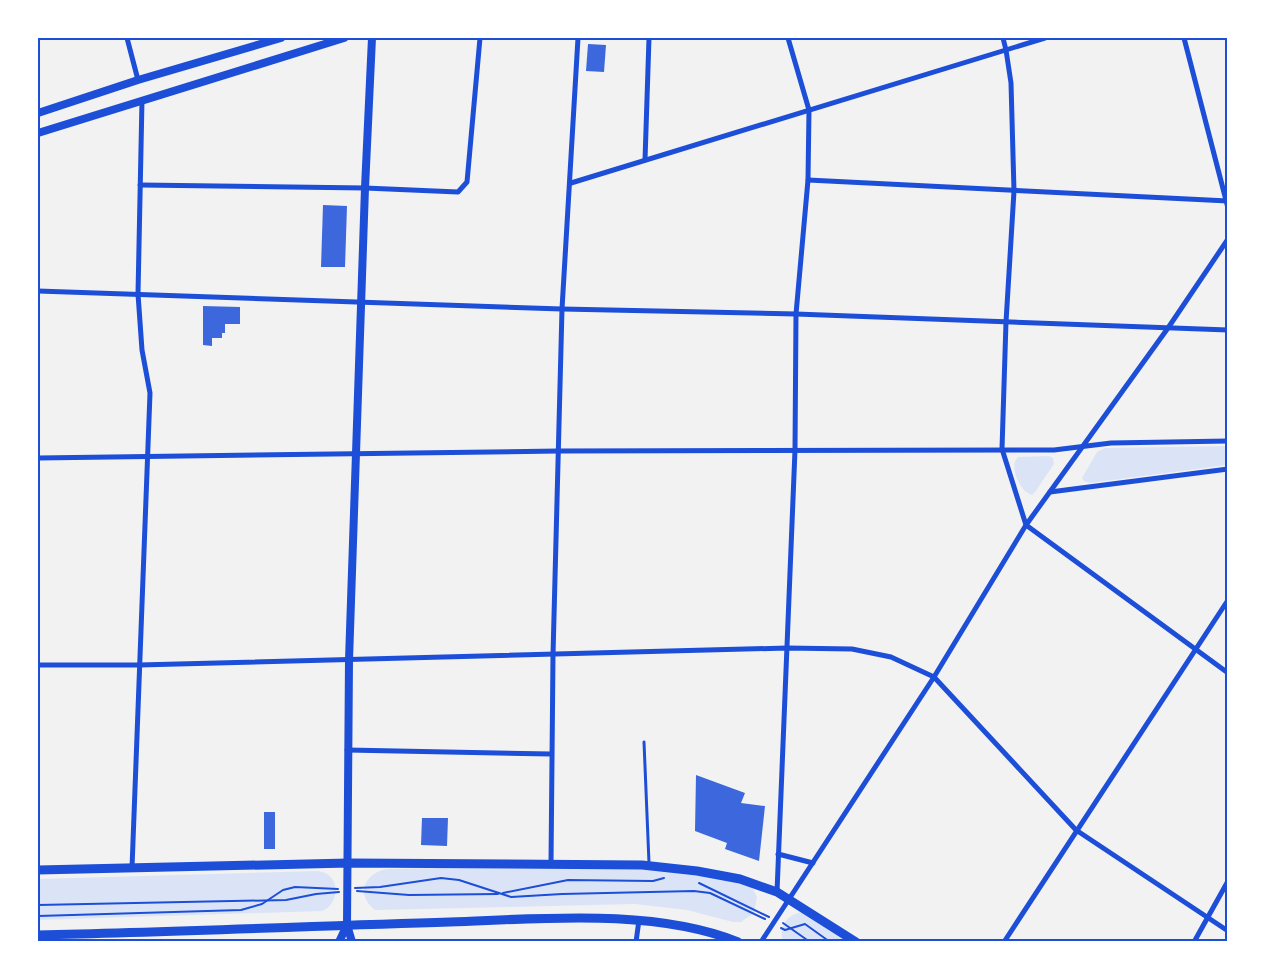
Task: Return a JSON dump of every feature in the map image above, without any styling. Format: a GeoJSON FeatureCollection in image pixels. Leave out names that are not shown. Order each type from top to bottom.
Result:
{"type":"FeatureCollection","features":[{"type":"Feature","properties":{"kind":"main road"},"geometry":{"type":"LineString","coordinates":[[38,113],[138,80],[281,38]]}},
{"type":"Feature","properties":{"kind":"main road"},"geometry":{"type":"LineString","coordinates":[[38,133],[344,38]]}},
{"type":"Feature","properties":{"kind":"main road"},"geometry":{"type":"LineString","coordinates":[[352,942],[347,925],[349,863],[347,750],[364,188],[372,38]]}},
{"type":"Feature","properties":{"kind":"main road"},"geometry":{"type":"LineString","coordinates":[[38,870],[349,863],[648,866],[697,871],[740,879],[777,892],[856,942]]}},
{"type":"Feature","properties":{"kind":"main road"},"geometry":{"type":"LineString","coordinates":[[38,935],[131,937],[347,925],[548,919],[639,920],[681,925],[738,942]]}},
{"type":"Feature","properties":{"kind":"main road"},"geometry":{"type":"LineString","coordinates":[[339,942],[347,925]]}},
{"type":"Feature","properties":{"kind":"street"},"geometry":{"type":"LineString","coordinates":[[127,38],[138,80]]}},
{"type":"Feature","properties":{"kind":"street"},"geometry":{"type":"LineString","coordinates":[[140,185],[364,188],[458,192],[467,182],[480,38]]}},
{"type":"Feature","properties":{"kind":"street"},"geometry":{"type":"LineString","coordinates":[[551,864],[551,754],[562,309],[578,38]]}},
{"type":"Feature","properties":{"kind":"street"},"geometry":{"type":"LineString","coordinates":[[645,160],[649,38]]}},
{"type":"Feature","properties":{"kind":"street"},"geometry":{"type":"LineString","coordinates":[[777,892],[795,450],[796,314],[808,180],[809,110],[788,38]]}},
{"type":"Feature","properties":{"kind":"street"},"geometry":{"type":"LineString","coordinates":[[1003,38],[1011,83],[1014,191],[1006,322],[1002,449],[1026,525],[1227,673]]}},
{"type":"Feature","properties":{"kind":"street"},"geometry":{"type":"LineString","coordinates":[[571,183],[1045,38]]}},
{"type":"Feature","properties":{"kind":"street"},"geometry":{"type":"LineString","coordinates":[[1184,38],[1227,208]]}},
{"type":"Feature","properties":{"kind":"street"},"geometry":{"type":"LineString","coordinates":[[132,868],[150,393],[142,350],[138,294],[142,100]]}},
{"type":"Feature","properties":{"kind":"street"},"geometry":{"type":"LineString","coordinates":[[808,180],[1226,200]]}},
{"type":"Feature","properties":{"kind":"street"},"geometry":{"type":"LineString","coordinates":[[761,942],[934,677],[1026,525],[1168,328],[1227,239]]}},
{"type":"Feature","properties":{"kind":"street"},"geometry":{"type":"LineString","coordinates":[[38,291],[562,309],[796,314],[1227,330]]}},
{"type":"Feature","properties":{"kind":"street"},"geometry":{"type":"LineString","coordinates":[[38,458],[559,451],[1054,450],[1111,443],[1227,441]]}},
{"type":"Feature","properties":{"kind":"street"},"geometry":{"type":"LineString","coordinates":[[1050,492],[1227,469]]}},
{"type":"Feature","properties":{"kind":"street"},"geometry":{"type":"LineString","coordinates":[[1004,942],[1227,600]]}},
{"type":"Feature","properties":{"kind":"street"},"geometry":{"type":"LineString","coordinates":[[38,665],[139,665],[787,648],[852,649],[891,657],[934,677],[1076,830],[1227,931]]}},
{"type":"Feature","properties":{"kind":"street"},"geometry":{"type":"LineString","coordinates":[[347,750],[551,754]]}},
{"type":"Feature","properties":{"kind":"street"},"geometry":{"type":"LineString","coordinates":[[778,854],[813,863]]}},
{"type":"Feature","properties":{"kind":"street"},"geometry":{"type":"LineString","coordinates":[[1194,942],[1227,881]]}},
{"type":"Feature","properties":{"kind":"street"},"geometry":{"type":"LineString","coordinates":[[636,942],[639,920]]}},
{"type":"Feature","properties":{"kind":"lane"},"geometry":{"type":"LineString","coordinates":[[644,742],[649,835],[648,866]]}},
{"type":"Feature","properties":{"kind":"path"},"geometry":{"type":"LineString","coordinates":[[38,905],[286,900],[441,878],[459,880],[520,898],[643,891],[710,892],[774,922]]}},
{"type":"Feature","properties":{"kind":"path"},"geometry":{"type":"LineString","coordinates":[[38,916],[242,910],[262,904],[283,890],[295,887],[409,895],[501,893],[568,880],[653,881],[667,878]]}},
{"type":"Feature","properties":{"kind":"path"},"geometry":{"type":"LineString","coordinates":[[692,880],[724,893],[785,930],[805,924],[830,942]]}},
{"type":"Feature","properties":{"kind":"path"},"geometry":{"type":"LineString","coordinates":[[791,928],[810,942]]}},
{"type":"Feature","properties":{"kind":"shaded area"},"geometry":{"type":"Polygon","coordinates":[[[1227,446],[1227,465],[1090,483],[1082,478],[1097,452],[1105,448],[1227,446]]]}},
{"type":"Feature","properties":{"kind":"shaded area"},"geometry":{"type":"Polygon","coordinates":[[[1049,456],[1053,458],[1054,464],[1035,492],[1032,495],[1028,493],[1017,478],[1015,461],[1018,457],[1049,456]]]}},
{"type":"Feature","properties":{"kind":"shaded area"},"geometry":{"type":"Polygon","coordinates":[[[592,867],[689,873],[752,887],[757,897],[754,913],[741,922],[687,910],[635,904],[375,910],[365,898],[365,885],[368,880],[379,871],[387,869],[592,867]]]}},
{"type":"Feature","properties":{"kind":"shaded area"},"geometry":{"type":"Polygon","coordinates":[[[318,871],[332,878],[336,889],[331,905],[322,911],[38,920],[38,879],[318,871]]]}},
{"type":"Feature","properties":{"kind":"shaded area"},"geometry":{"type":"Polygon","coordinates":[[[804,912],[851,941],[783,941],[783,925],[793,915],[804,912]]]}},
{"type":"Feature","properties":{"kind":"building"},"geometry":{"type":"Polygon","coordinates":[[[588,44],[606,45],[604,72],[586,71],[588,44]]]}},
{"type":"Feature","properties":{"kind":"building"},"geometry":{"type":"Polygon","coordinates":[[[323,205],[347,206],[345,267],[321,267],[323,205]]]}},
{"type":"Feature","properties":{"kind":"building"},"geometry":{"type":"Polygon","coordinates":[[[203,306],[240,307],[240,324],[225,324],[225,333],[222,333],[222,338],[212,338],[212,346],[203,345],[203,306]]]}},
{"type":"Feature","properties":{"kind":"building"},"geometry":{"type":"Polygon","coordinates":[[[696,775],[745,793],[741,803],[765,806],[759,861],[725,849],[727,843],[695,831],[696,775]]]}},
{"type":"Feature","properties":{"kind":"building"},"geometry":{"type":"Polygon","coordinates":[[[264,812],[275,812],[275,849],[264,849],[264,812]]]}},
{"type":"Feature","properties":{"kind":"building"},"geometry":{"type":"Polygon","coordinates":[[[422,818],[448,818],[447,846],[421,845],[422,818]]]}}]}
